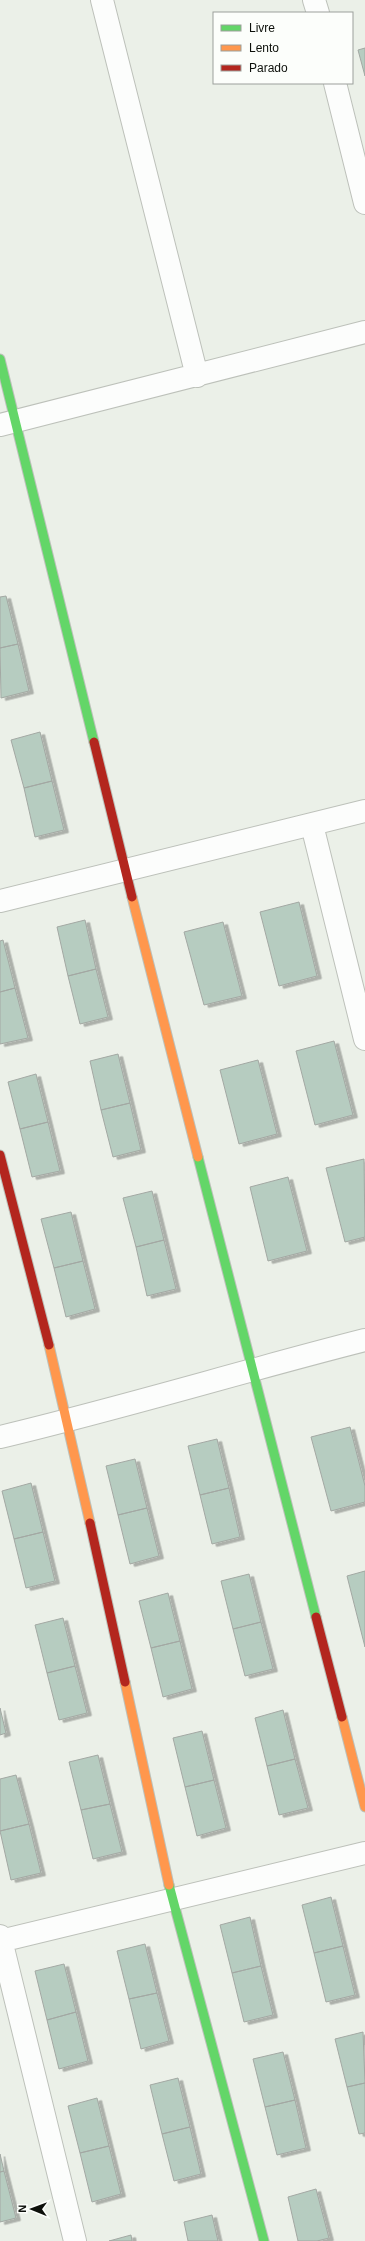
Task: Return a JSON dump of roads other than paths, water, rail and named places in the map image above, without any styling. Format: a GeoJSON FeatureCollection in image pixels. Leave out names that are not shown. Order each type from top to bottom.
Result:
{"type":"FeatureCollection","features":[{"type":"Feature","properties":{"kind":"street"},"geometry":{"type":"LineString","coordinates":[[102,0],[197,376]]}},
{"type":"Feature","properties":{"kind":"street"},"geometry":{"type":"LineString","coordinates":[[314,0],[318,12]]}},
{"type":"Feature","properties":{"kind":"street"},"geometry":{"type":"LineString","coordinates":[[335,84],[365,203]]}},
{"type":"Feature","properties":{"kind":"street"},"geometry":{"type":"LineString","coordinates":[[8,423],[365,332]]}},
{"type":"Feature","properties":{"kind":"street"},"geometry":{"type":"LineString","coordinates":[[0,359],[8,423],[125,870],[365,1807]]}},
{"type":"Feature","properties":{"kind":"street"},"geometry":{"type":"LineString","coordinates":[[0,901],[365,811]]}},
{"type":"Feature","properties":{"kind":"street"},"geometry":{"type":"LineString","coordinates":[[312,825],[365,1039]]}},
{"type":"Feature","properties":{"kind":"street"},"geometry":{"type":"LineString","coordinates":[[0,1155],[68,1421],[173,1901],[264,2241]]}},
{"type":"Feature","properties":{"kind":"street"},"geometry":{"type":"LineString","coordinates":[[0,1437],[68,1421],[253,1368],[365,1340]]}},
{"type":"Feature","properties":{"kind":"street"},"geometry":{"type":"LineString","coordinates":[[75,2241],[0,1939],[173,1901],[365,1853]]}}]}
